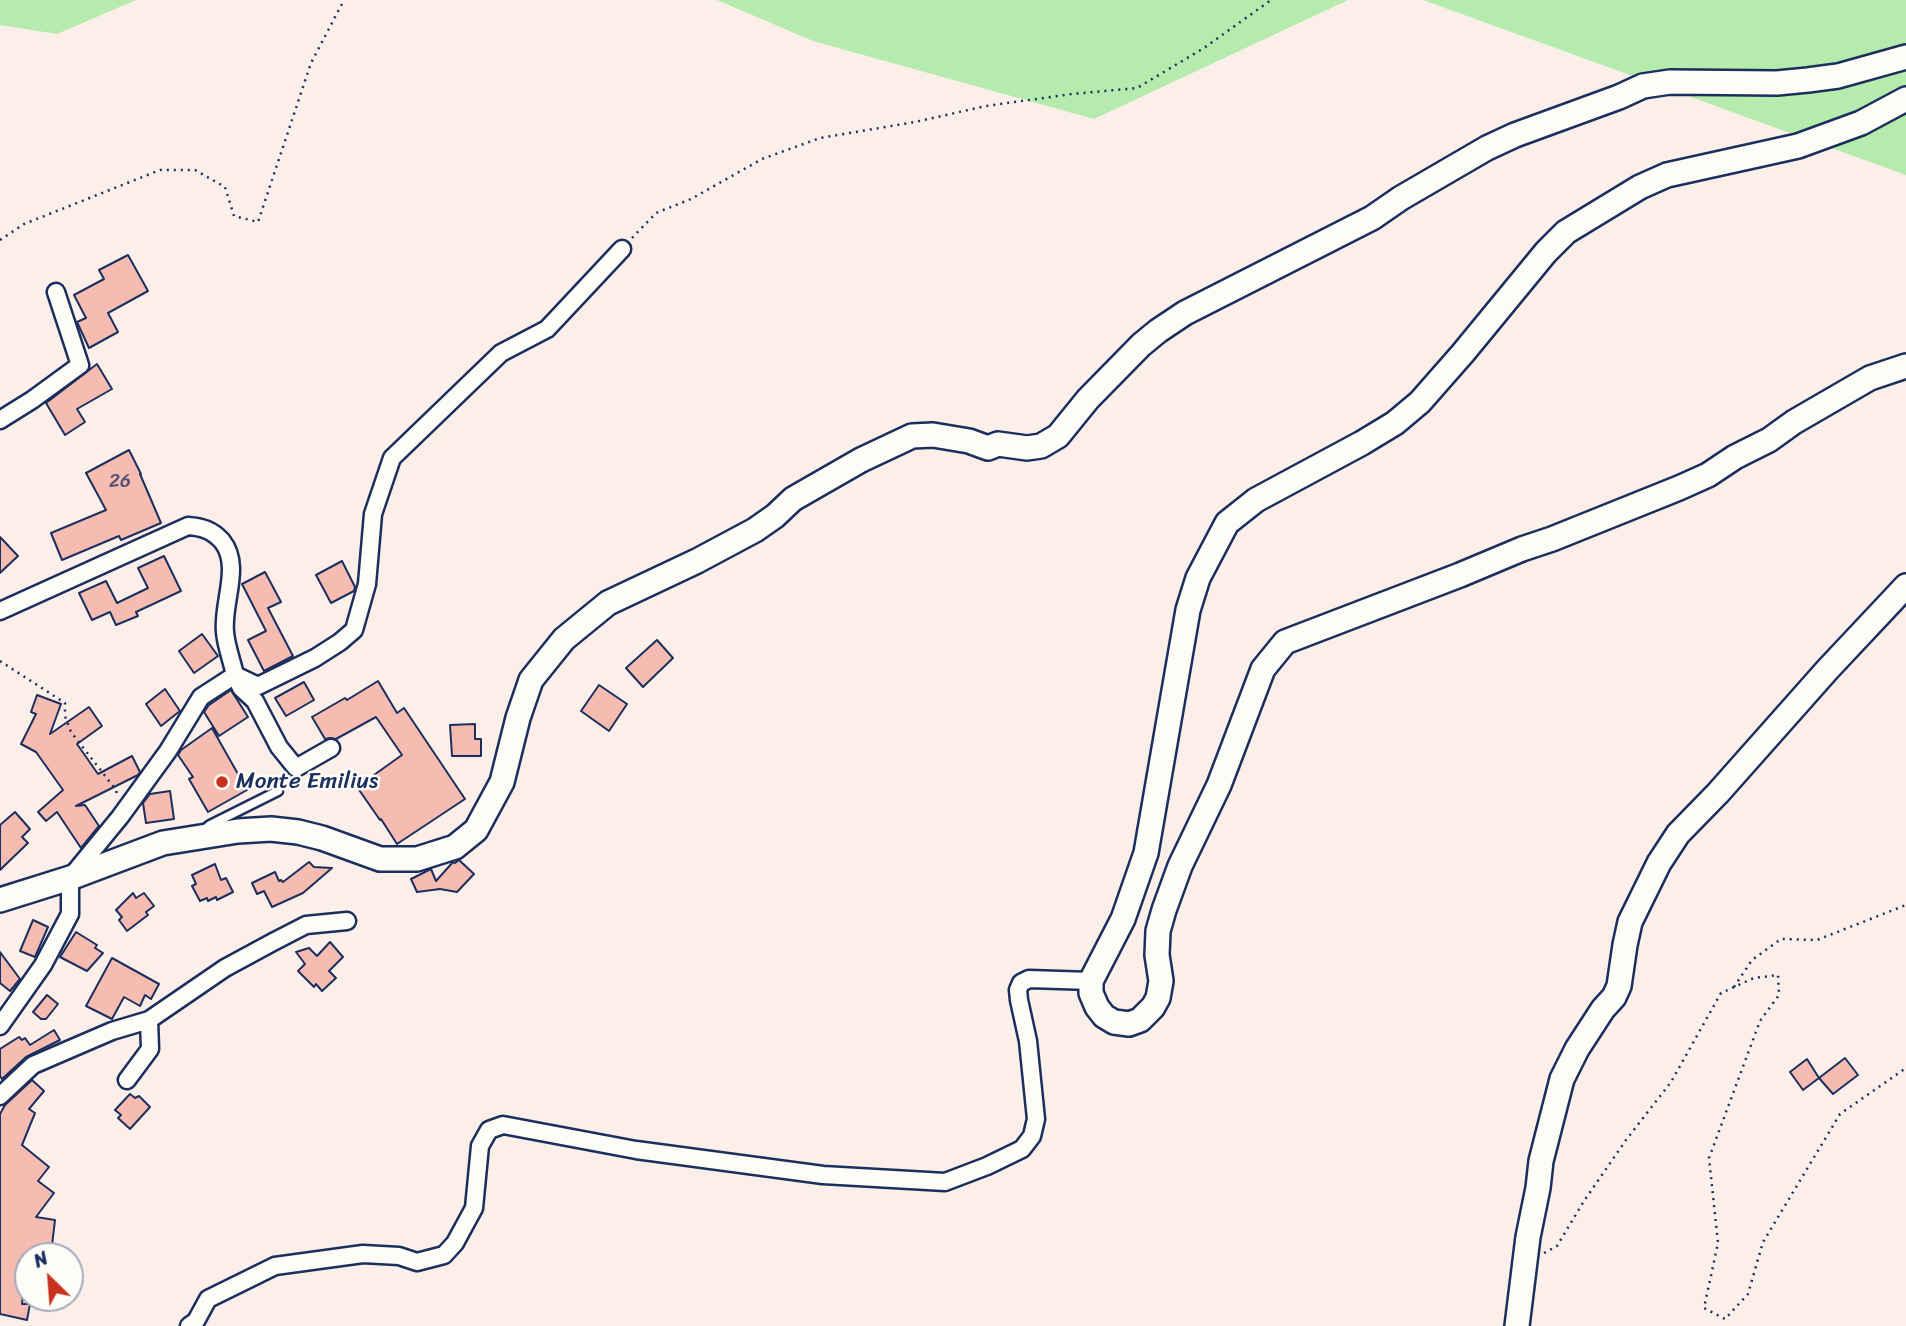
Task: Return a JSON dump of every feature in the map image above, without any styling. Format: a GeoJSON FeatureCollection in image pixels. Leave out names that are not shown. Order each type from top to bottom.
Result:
{"type":"FeatureCollection","features":[{"type":"Feature","properties":{"kind":"street"},"geometry":{"type":"LineString","coordinates":[[0,900],[163,843],[238,831],[298,832],[380,859],[417,859],[455,847],[476,830],[502,782],[518,718],[531,680],[564,639],[608,603],[755,530],[793,499],[861,460],[912,436],[933,435],[969,441],[988,449],[998,444],[1027,448],[1041,446],[1058,436],[1088,399],[1141,345],[1185,313],[1373,218],[1455,166],[1515,135],[1643,86],[1670,82],[1798,81],[1838,76],[1906,57]]}},
{"type":"Feature","properties":{"kind":"street"},"geometry":{"type":"LineString","coordinates":[[1906,99],[1861,123],[1798,146],[1667,175],[1640,187],[1566,232],[1546,252],[1420,402],[1395,423],[1256,500],[1227,523],[1198,578],[1188,610],[1146,853],[1124,919],[1091,981],[1091,993],[1104,1016],[1114,1022],[1129,1024],[1140,1020],[1158,998],[1161,981],[1157,943],[1164,910],[1181,866],[1219,785],[1264,668],[1285,642],[1679,488],[1708,475],[1735,457],[1769,440],[1794,422],[1870,378],[1906,366]]}},
{"type":"Feature","properties":{"kind":"street"},"geometry":{"type":"LineString","coordinates":[[235,675],[258,686],[315,658],[354,630],[367,584],[373,514],[392,458],[501,353],[547,329],[622,249]]}},
{"type":"Feature","properties":{"kind":"street"},"geometry":{"type":"LineString","coordinates":[[0,420],[80,365],[56,292]]}},
{"type":"Feature","properties":{"kind":"street"},"geometry":{"type":"LineString","coordinates":[[0,611],[188,526],[202,527],[216,534],[227,548],[231,562],[225,631],[235,675],[241,688],[255,701],[279,747],[296,768],[331,748]]}},
{"type":"Feature","properties":{"kind":"street"},"geometry":{"type":"LineString","coordinates":[[1517,1326],[1541,1161],[1562,1079],[1577,1049],[1619,986],[1630,922],[1659,863],[1678,834],[1906,586]]}},
{"type":"Feature","properties":{"kind":"street"},"geometry":{"type":"LineString","coordinates":[[0,1026],[43,965],[70,914],[70,877],[120,817],[168,751],[201,697],[235,675]]}},
{"type":"Feature","properties":{"kind":"street"},"geometry":{"type":"LineString","coordinates":[[0,1095],[33,1065],[112,1031],[149,1020],[225,968],[306,925],[348,921]]}},
{"type":"Feature","properties":{"kind":"street"},"geometry":{"type":"LineString","coordinates":[[189,1326],[196,1321],[208,1299],[275,1266],[363,1254],[399,1256],[417,1262],[444,1255],[455,1244],[474,1208],[480,1146],[489,1130],[503,1125],[636,1150],[823,1175],[945,1182],[987,1166],[1022,1149],[1032,1136],[1036,1119],[1028,1041],[1018,990],[1021,983],[1029,979],[1091,981]]}},
{"type":"Feature","properties":{"kind":"street"},"geometry":{"type":"LineString","coordinates":[[127,1080],[150,1049],[149,1020]]}},
{"type":"Feature","properties":{"kind":"lane"},"geometry":{"type":"LineString","coordinates":[[197,836],[210,825],[278,791]]}},
{"type":"Feature","properties":{"kind":"path"},"geometry":{"type":"LineString","coordinates":[[0,240],[24,224],[160,170],[195,170],[225,187],[234,216],[258,222],[311,63],[344,0]]}},
{"type":"Feature","properties":{"kind":"path"},"geometry":{"type":"LineString","coordinates":[[622,249],[656,212],[691,198],[762,159],[820,138],[915,122],[986,106],[1137,88],[1204,48],[1271,0]]}},
{"type":"Feature","properties":{"kind":"path"},"geometry":{"type":"LineString","coordinates":[[0,661],[65,703],[65,716],[71,732],[116,790],[120,817]]}},
{"type":"Feature","properties":{"kind":"path"},"geometry":{"type":"LineString","coordinates":[[1734,988],[1752,960],[1781,939],[1817,940],[1906,905]]}},
{"type":"Feature","properties":{"kind":"path"},"geometry":{"type":"LineString","coordinates":[[1525,1263],[1558,1246],[1584,1201],[1626,1140],[1671,1082],[1721,993],[1754,978],[1779,975],[1779,995],[1760,1021],[1709,1158],[1718,1243],[1704,1308],[1724,1318],[1748,1294],[1763,1242],[1840,1114],[1906,1068]]}},
{"type":"Feature","properties":{"kind":"green space"},"geometry":{"type":"Polygon","coordinates":[[[0,0],[136,0],[57,34],[0,25],[0,0]]]}},
{"type":"Feature","properties":{"kind":"green space"},"geometry":{"type":"Polygon","coordinates":[[[717,0],[1348,0],[1094,119],[813,41],[717,0]]]}},
{"type":"Feature","properties":{"kind":"green space"},"geometry":{"type":"Polygon","coordinates":[[[1423,0],[1906,0],[1906,175],[1423,0]]]}},
{"type":"Feature","properties":{"kind":"building"},"geometry":{"type":"Polygon","coordinates":[[[128,255],[148,291],[108,313],[118,332],[89,348],[77,322],[86,318],[74,295],[104,279],[99,270],[128,255]]]}},
{"type":"Feature","properties":{"kind":"building"},"geometry":{"type":"Polygon","coordinates":[[[97,364],[112,389],[77,409],[85,422],[65,435],[46,403],[97,364]]]}},
{"type":"Feature","properties":{"kind":"building"},"geometry":{"type":"Polygon","coordinates":[[[129,450],[161,523],[121,540],[119,536],[62,560],[51,533],[106,510],[86,473],[129,450]]]}},
{"type":"Feature","properties":{"kind":"building"},"geometry":{"type":"Polygon","coordinates":[[[0,537],[18,556],[0,573],[0,537]]]}},
{"type":"Feature","properties":{"kind":"building"},"geometry":{"type":"Polygon","coordinates":[[[164,556],[181,591],[136,612],[138,616],[116,625],[110,612],[92,620],[79,593],[106,581],[117,603],[148,588],[138,568],[164,556]]]}},
{"type":"Feature","properties":{"kind":"building"},"geometry":{"type":"Polygon","coordinates":[[[342,561],[355,587],[354,591],[331,603],[316,575],[342,561]]]}},
{"type":"Feature","properties":{"kind":"building"},"geometry":{"type":"Polygon","coordinates":[[[265,572],[281,602],[268,608],[293,656],[264,671],[248,640],[266,631],[242,584],[265,572]]]}},
{"type":"Feature","properties":{"kind":"building"},"geometry":{"type":"Polygon","coordinates":[[[202,634],[218,656],[194,673],[179,651],[202,634]]]}},
{"type":"Feature","properties":{"kind":"building"},"geometry":{"type":"Polygon","coordinates":[[[657,640],[673,658],[643,687],[626,668],[657,640]]]}},
{"type":"Feature","properties":{"kind":"building"},"geometry":{"type":"Polygon","coordinates":[[[378,681],[397,713],[404,708],[465,799],[397,844],[357,787],[402,755],[376,717],[336,739],[325,739],[312,717],[378,681]]]}},
{"type":"Feature","properties":{"kind":"building"},"geometry":{"type":"Polygon","coordinates":[[[304,682],[314,700],[286,716],[275,698],[304,682]]]}},
{"type":"Feature","properties":{"kind":"building"},"geometry":{"type":"Polygon","coordinates":[[[599,685],[627,704],[609,731],[581,711],[599,685]]]}},
{"type":"Feature","properties":{"kind":"building"},"geometry":{"type":"Polygon","coordinates":[[[165,689],[180,711],[161,726],[146,704],[165,689]]]}},
{"type":"Feature","properties":{"kind":"building"},"geometry":{"type":"Polygon","coordinates":[[[231,690],[248,717],[219,736],[204,712],[209,705],[231,690]]]}},
{"type":"Feature","properties":{"kind":"building"},"geometry":{"type":"Polygon","coordinates":[[[37,695],[61,704],[50,734],[89,707],[102,726],[77,744],[98,774],[132,756],[140,772],[76,806],[85,805],[99,826],[81,848],[57,812],[46,821],[38,812],[63,790],[36,752],[21,744],[36,714],[31,712],[37,695]]]}},
{"type":"Feature","properties":{"kind":"building"},"geometry":{"type":"Polygon","coordinates":[[[475,724],[475,739],[481,739],[481,756],[452,756],[450,725],[475,724]]]}},
{"type":"Feature","properties":{"kind":"building"},"geometry":{"type":"Polygon","coordinates":[[[212,728],[247,790],[208,812],[189,779],[193,777],[178,755],[212,728]]]}},
{"type":"Feature","properties":{"kind":"building"},"geometry":{"type":"Polygon","coordinates":[[[170,791],[174,819],[146,823],[143,803],[150,794],[170,791]]]}},
{"type":"Feature","properties":{"kind":"building"},"geometry":{"type":"Polygon","coordinates":[[[15,812],[30,829],[22,837],[28,843],[0,870],[0,825],[15,812]]]}},
{"type":"Feature","properties":{"kind":"building"},"geometry":{"type":"Polygon","coordinates":[[[459,860],[474,874],[457,892],[440,889],[417,892],[411,879],[431,869],[436,881],[453,862],[459,860]]]}},
{"type":"Feature","properties":{"kind":"building"},"geometry":{"type":"Polygon","coordinates":[[[309,862],[314,867],[332,868],[303,893],[272,907],[264,891],[257,894],[252,883],[275,872],[279,881],[283,882],[309,862]]]}},
{"type":"Feature","properties":{"kind":"building"},"geometry":{"type":"Polygon","coordinates":[[[215,864],[221,880],[226,878],[233,892],[217,900],[216,897],[200,901],[192,886],[196,884],[192,875],[215,864]]]}},
{"type":"Feature","properties":{"kind":"building"},"geometry":{"type":"Polygon","coordinates":[[[133,893],[136,898],[144,893],[154,906],[146,912],[148,915],[127,931],[116,910],[133,893]]]}},
{"type":"Feature","properties":{"kind":"building"},"geometry":{"type":"Polygon","coordinates":[[[33,920],[48,927],[35,957],[20,951],[33,920]]]}},
{"type":"Feature","properties":{"kind":"building"},"geometry":{"type":"Polygon","coordinates":[[[76,932],[97,945],[95,948],[103,953],[87,971],[60,957],[76,932]]]}},
{"type":"Feature","properties":{"kind":"building"},"geometry":{"type":"Polygon","coordinates":[[[330,942],[343,957],[329,971],[336,978],[322,991],[298,971],[305,964],[296,952],[309,948],[317,956],[330,942]]]}},
{"type":"Feature","properties":{"kind":"building"},"geometry":{"type":"Polygon","coordinates":[[[0,952],[20,979],[10,991],[0,983],[0,952]]]}},
{"type":"Feature","properties":{"kind":"building"},"geometry":{"type":"Polygon","coordinates":[[[112,958],[159,984],[151,999],[145,995],[140,1006],[124,997],[112,1019],[86,1006],[112,958]]]}},
{"type":"Feature","properties":{"kind":"building"},"geometry":{"type":"Polygon","coordinates":[[[47,995],[58,1004],[46,1019],[41,1019],[33,1012],[47,995]]]}},
{"type":"Feature","properties":{"kind":"building"},"geometry":{"type":"Polygon","coordinates":[[[54,1030],[60,1040],[26,1057],[2,1079],[0,1049],[19,1037],[22,1040],[25,1038],[30,1045],[54,1030]]]}},
{"type":"Feature","properties":{"kind":"building"},"geometry":{"type":"Polygon","coordinates":[[[1845,1058],[1858,1075],[1833,1094],[1819,1078],[1845,1058]]]}},
{"type":"Feature","properties":{"kind":"building"},"geometry":{"type":"Polygon","coordinates":[[[1807,1059],[1819,1078],[1803,1090],[1790,1072],[1807,1059]]]}},
{"type":"Feature","properties":{"kind":"building"},"geometry":{"type":"Polygon","coordinates":[[[32,1080],[44,1091],[29,1109],[35,1113],[22,1145],[49,1167],[38,1181],[54,1193],[36,1217],[55,1220],[52,1242],[14,1242],[14,1312],[28,1312],[27,1320],[0,1314],[0,1114],[5,1105],[32,1080]]]}},
{"type":"Feature","properties":{"kind":"building"},"geometry":{"type":"Polygon","coordinates":[[[130,1094],[135,1098],[139,1096],[150,1107],[130,1129],[118,1118],[121,1115],[115,1110],[130,1094]]]}},
{"type":"Feature","properties":{"kind":"place","name":"Monte Emilius"},"geometry":{"type":"Point","coordinates":[222,782]}}]}
